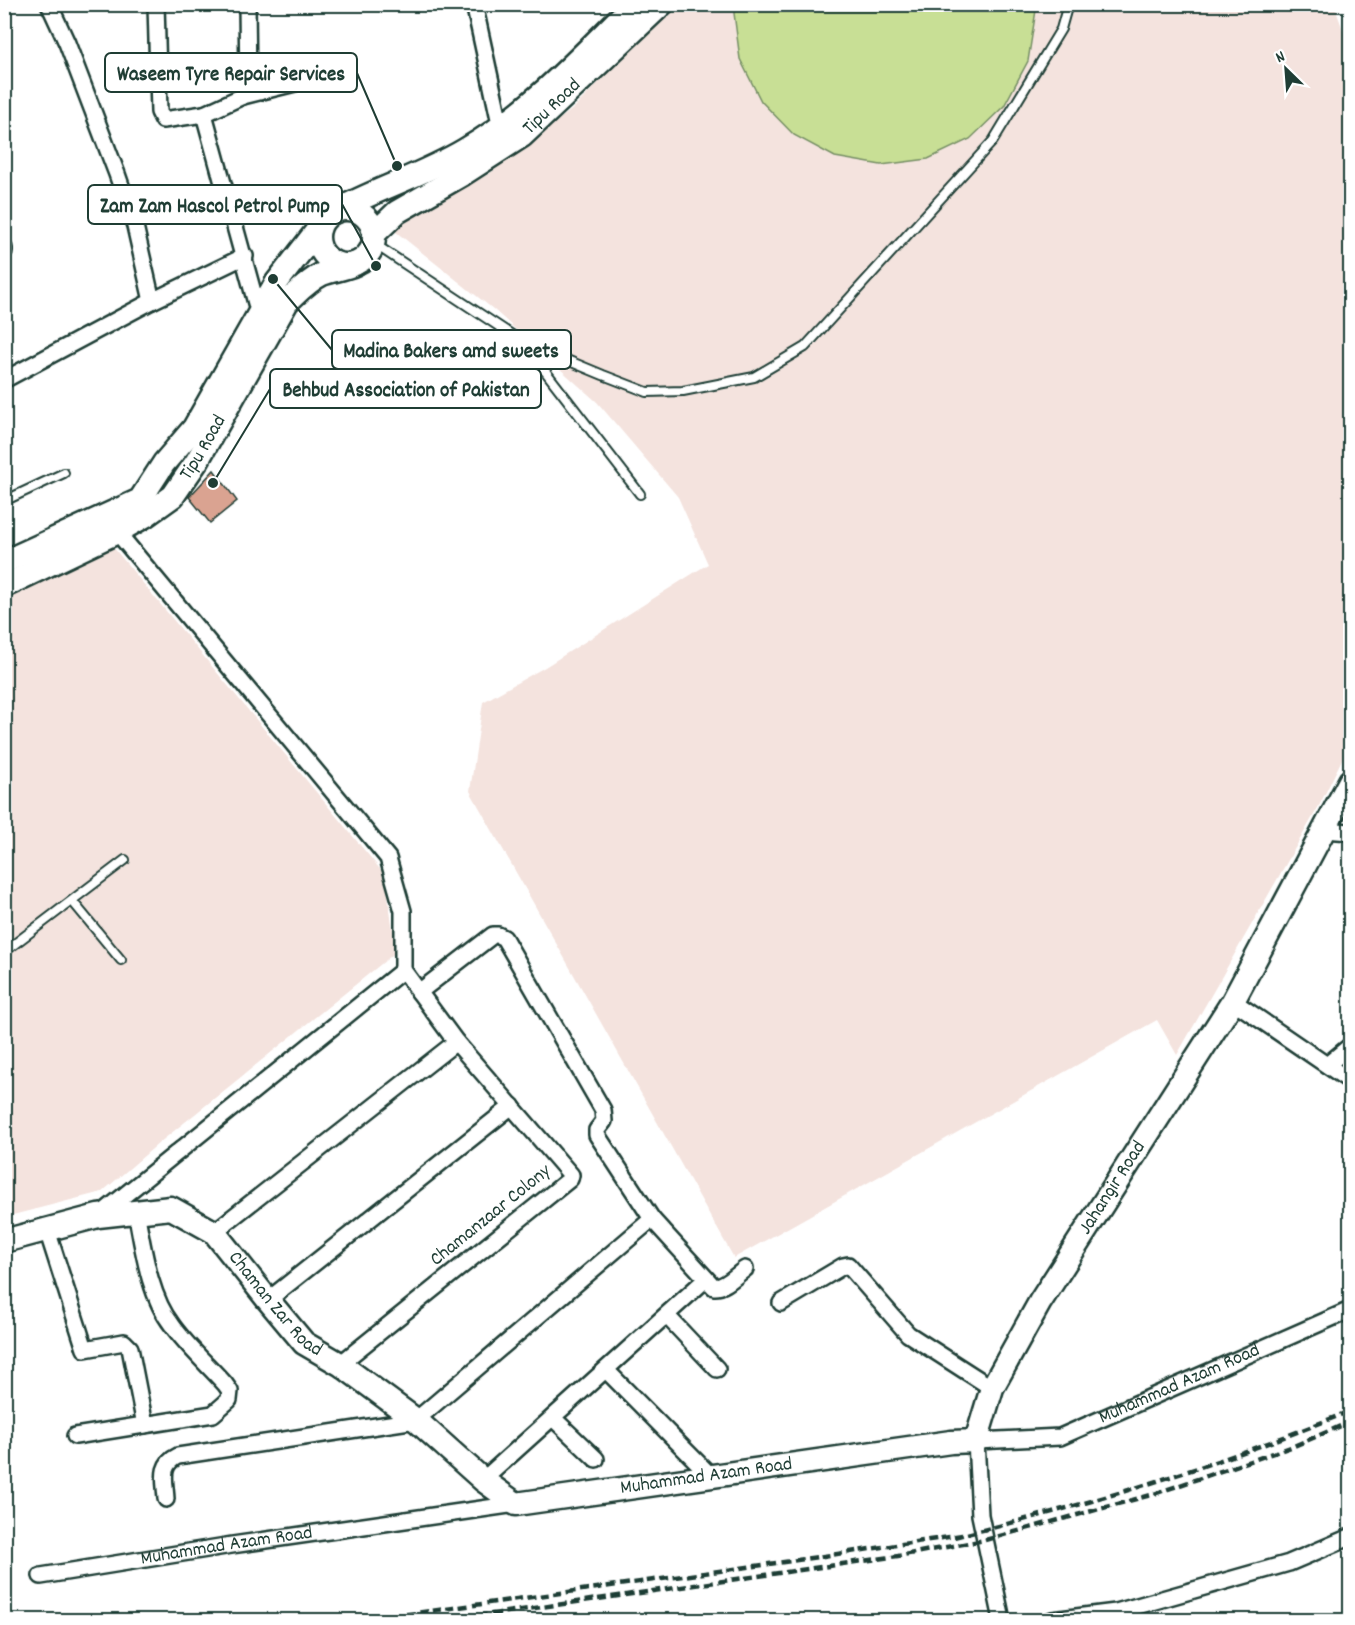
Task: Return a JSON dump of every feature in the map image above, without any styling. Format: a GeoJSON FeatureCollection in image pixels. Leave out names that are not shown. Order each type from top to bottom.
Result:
{"type":"FeatureCollection","features":[{"type":"Feature","properties":{"kind":"street"},"geometry":{"type":"LineString","coordinates":[[49,4],[68,43],[117,174],[135,226],[152,301]]}},
{"type":"Feature","properties":{"kind":"street"},"geometry":{"type":"LineString","coordinates":[[156,4],[159,112],[163,120],[204,114],[243,96],[295,83]]}},
{"type":"Feature","properties":{"kind":"street"},"geometry":{"type":"LineString","coordinates":[[243,96],[248,85],[247,4]]}},
{"type":"Feature","properties":{"kind":"street"},"geometry":{"type":"LineString","coordinates":[[474,4],[501,128]]}},
{"type":"Feature","properties":{"kind":"street"},"geometry":{"type":"LineString","coordinates":[[4,562],[140,500],[164,463],[194,428],[277,282],[326,220],[344,209],[354,211],[363,216],[370,224],[374,238],[367,256],[355,264],[343,266],[331,262],[322,253],[318,241],[326,220],[428,169],[465,150],[501,128],[556,80],[634,4]]}},
{"type":"Feature","properties":{"kind":"street","name":"Tipu Road"},"geometry":{"type":"LineString","coordinates":[[374,238],[397,212],[463,174],[522,136],[662,4]]}},
{"type":"Feature","properties":{"kind":"street"},"geometry":{"type":"LineString","coordinates":[[204,114],[260,314]]}},
{"type":"Feature","properties":{"kind":"street"},"geometry":{"type":"LineString","coordinates":[[4,380],[152,301],[245,256]]}},
{"type":"Feature","properties":{"kind":"street","name":"Tipu Road"},"geometry":{"type":"LineString","coordinates":[[4,586],[117,532],[173,496],[202,453],[286,302],[308,282],[323,274],[355,264]]}},
{"type":"Feature","properties":{"kind":"street"},"geometry":{"type":"LineString","coordinates":[[98,1216],[403,970],[404,911],[388,858],[117,532]]}},
{"type":"Feature","properties":{"kind":"street","name":"Jahangir Road"},"geometry":{"type":"LineString","coordinates":[[1002,1620],[980,1515],[976,1441],[992,1388],[1040,1302],[1233,1000],[1350,781]]}},
{"type":"Feature","properties":{"kind":"street"},"geometry":{"type":"LineString","coordinates":[[1324,830],[1350,832]]}},
{"type":"Feature","properties":{"kind":"street"},"geometry":{"type":"LineString","coordinates":[[419,992],[493,935],[498,934],[504,938],[603,1110],[604,1121],[597,1130],[597,1135],[652,1219],[714,1287],[718,1288],[745,1269]]}},
{"type":"Feature","properties":{"kind":"street","name":"Chamanzaar Colony"},"geometry":{"type":"LineString","coordinates":[[340,1364],[570,1179],[569,1172],[456,1041],[403,970]]}},
{"type":"Feature","properties":{"kind":"street"},"geometry":{"type":"LineString","coordinates":[[1233,1000],[1350,1081]]}},
{"type":"Feature","properties":{"kind":"street"},"geometry":{"type":"LineString","coordinates":[[214,1232],[456,1041]]}},
{"type":"Feature","properties":{"kind":"street"},"geometry":{"type":"LineString","coordinates":[[1327,1065],[1350,1046]]}},
{"type":"Feature","properties":{"kind":"street"},"geometry":{"type":"LineString","coordinates":[[268,1300],[512,1106]]}},
{"type":"Feature","properties":{"kind":"street","name":"Chaman Zar Road"},"geometry":{"type":"LineString","coordinates":[[4,1241],[98,1216],[171,1208],[214,1232],[304,1343],[340,1364],[416,1420],[483,1480],[516,1504]]}},
{"type":"Feature","properties":{"kind":"street"},"geometry":{"type":"LineString","coordinates":[[75,1436],[213,1414],[229,1400],[230,1391],[170,1324],[148,1270],[136,1212]]}},
{"type":"Feature","properties":{"kind":"street"},"geometry":{"type":"LineString","coordinates":[[166,1499],[165,1467],[169,1460],[178,1455],[416,1420],[652,1219]]}},
{"type":"Feature","properties":{"kind":"street"},"geometry":{"type":"LineString","coordinates":[[46,1230],[85,1349],[124,1342],[130,1348],[145,1425]]}},
{"type":"Feature","properties":{"kind":"street"},"geometry":{"type":"LineString","coordinates":[[782,1303],[848,1265],[908,1334],[992,1388]]}},
{"type":"Feature","properties":{"kind":"street"},"geometry":{"type":"LineString","coordinates":[[483,1480],[667,1316],[705,1279]]}},
{"type":"Feature","properties":{"kind":"street","name":"Muhammad Azam Road"},"geometry":{"type":"LineString","coordinates":[[41,1576],[232,1545],[951,1442],[1060,1437],[1350,1310]]}},
{"type":"Feature","properties":{"kind":"street"},"geometry":{"type":"LineString","coordinates":[[667,1316],[717,1369]]}},
{"type":"Feature","properties":{"kind":"street"},"geometry":{"type":"LineString","coordinates":[[606,1370],[711,1476]]}},
{"type":"Feature","properties":{"kind":"street"},"geometry":{"type":"LineString","coordinates":[[553,1418],[596,1460]]}},
{"type":"Feature","properties":{"kind":"street"},"geometry":{"type":"LineString","coordinates":[[1052,1620],[1116,1612],[1289,1563],[1350,1537]]}},
{"type":"Feature","properties":{"kind":"lane"},"geometry":{"type":"LineString","coordinates":[[374,238],[521,341],[647,392],[683,391],[754,377],[806,347],[993,141],[1062,29],[1068,4]]}},
{"type":"Feature","properties":{"kind":"lane"},"geometry":{"type":"LineString","coordinates":[[521,341],[640,494]]}},
{"type":"Feature","properties":{"kind":"lane"},"geometry":{"type":"LineString","coordinates":[[4,501],[64,473]]}},
{"type":"Feature","properties":{"kind":"lane"},"geometry":{"type":"LineString","coordinates":[[4,952],[73,902],[125,860]]}},
{"type":"Feature","properties":{"kind":"lane"},"geometry":{"type":"LineString","coordinates":[[73,902],[121,960]]}},
{"type":"Feature","properties":{"kind":"shaded area"},"geometry":{"type":"Polygon","coordinates":[[[678,5],[1334,5],[1350,49],[1350,743],[1319,806],[1177,1055],[1157,1020],[734,1258],[470,791],[483,702],[545,667],[708,564],[678,497],[597,402],[493,309],[386,224],[489,174],[574,108],[646,33],[678,5]]]}},
{"type":"Feature","properties":{"kind":"shaded area"},"geometry":{"type":"Polygon","coordinates":[[[113,547],[385,875],[396,952],[159,1143],[102,1192],[5,1217],[4,598],[113,547]]]}},
{"type":"Feature","properties":{"kind":"green space"},"geometry":{"type":"Polygon","coordinates":[[[736,4],[1035,4],[1036,10],[1028,61],[1004,106],[970,139],[928,159],[881,165],[835,157],[794,135],[761,101],[740,59],[734,13],[736,4]]]}},
{"type":"Feature","properties":{"kind":"building"},"geometry":{"type":"Polygon","coordinates":[[[214,470],[237,501],[210,523],[189,497],[214,470]]]}},
{"type":"Feature","properties":{"kind":"railway"},"geometry":{"type":"LineString","coordinates":[[954,1537],[1005,1525],[1155,1482],[1253,1449],[1350,1411]]}},
{"type":"Feature","properties":{"kind":"railway"},"geometry":{"type":"LineString","coordinates":[[451,1620],[898,1556],[985,1540],[1151,1495],[1294,1446],[1350,1422]]}},
{"type":"Feature","properties":{"kind":"railway"},"geometry":{"type":"LineString","coordinates":[[366,1620],[962,1535]]}},
{"type":"Feature","properties":{"kind":"place","name":"Waseem Tyre Repair Services"},"geometry":{"type":"Point","coordinates":[397,166]}},
{"type":"Feature","properties":{"kind":"place","name":"Zam Zam Hascol Petrol Pump"},"geometry":{"type":"Point","coordinates":[376,266]}},
{"type":"Feature","properties":{"kind":"place","name":"Madina Bakers amd sweets"},"geometry":{"type":"Point","coordinates":[273,279]}},
{"type":"Feature","properties":{"kind":"place","name":"Behbud Association of Pakistan"},"geometry":{"type":"Point","coordinates":[213,483]}}]}
